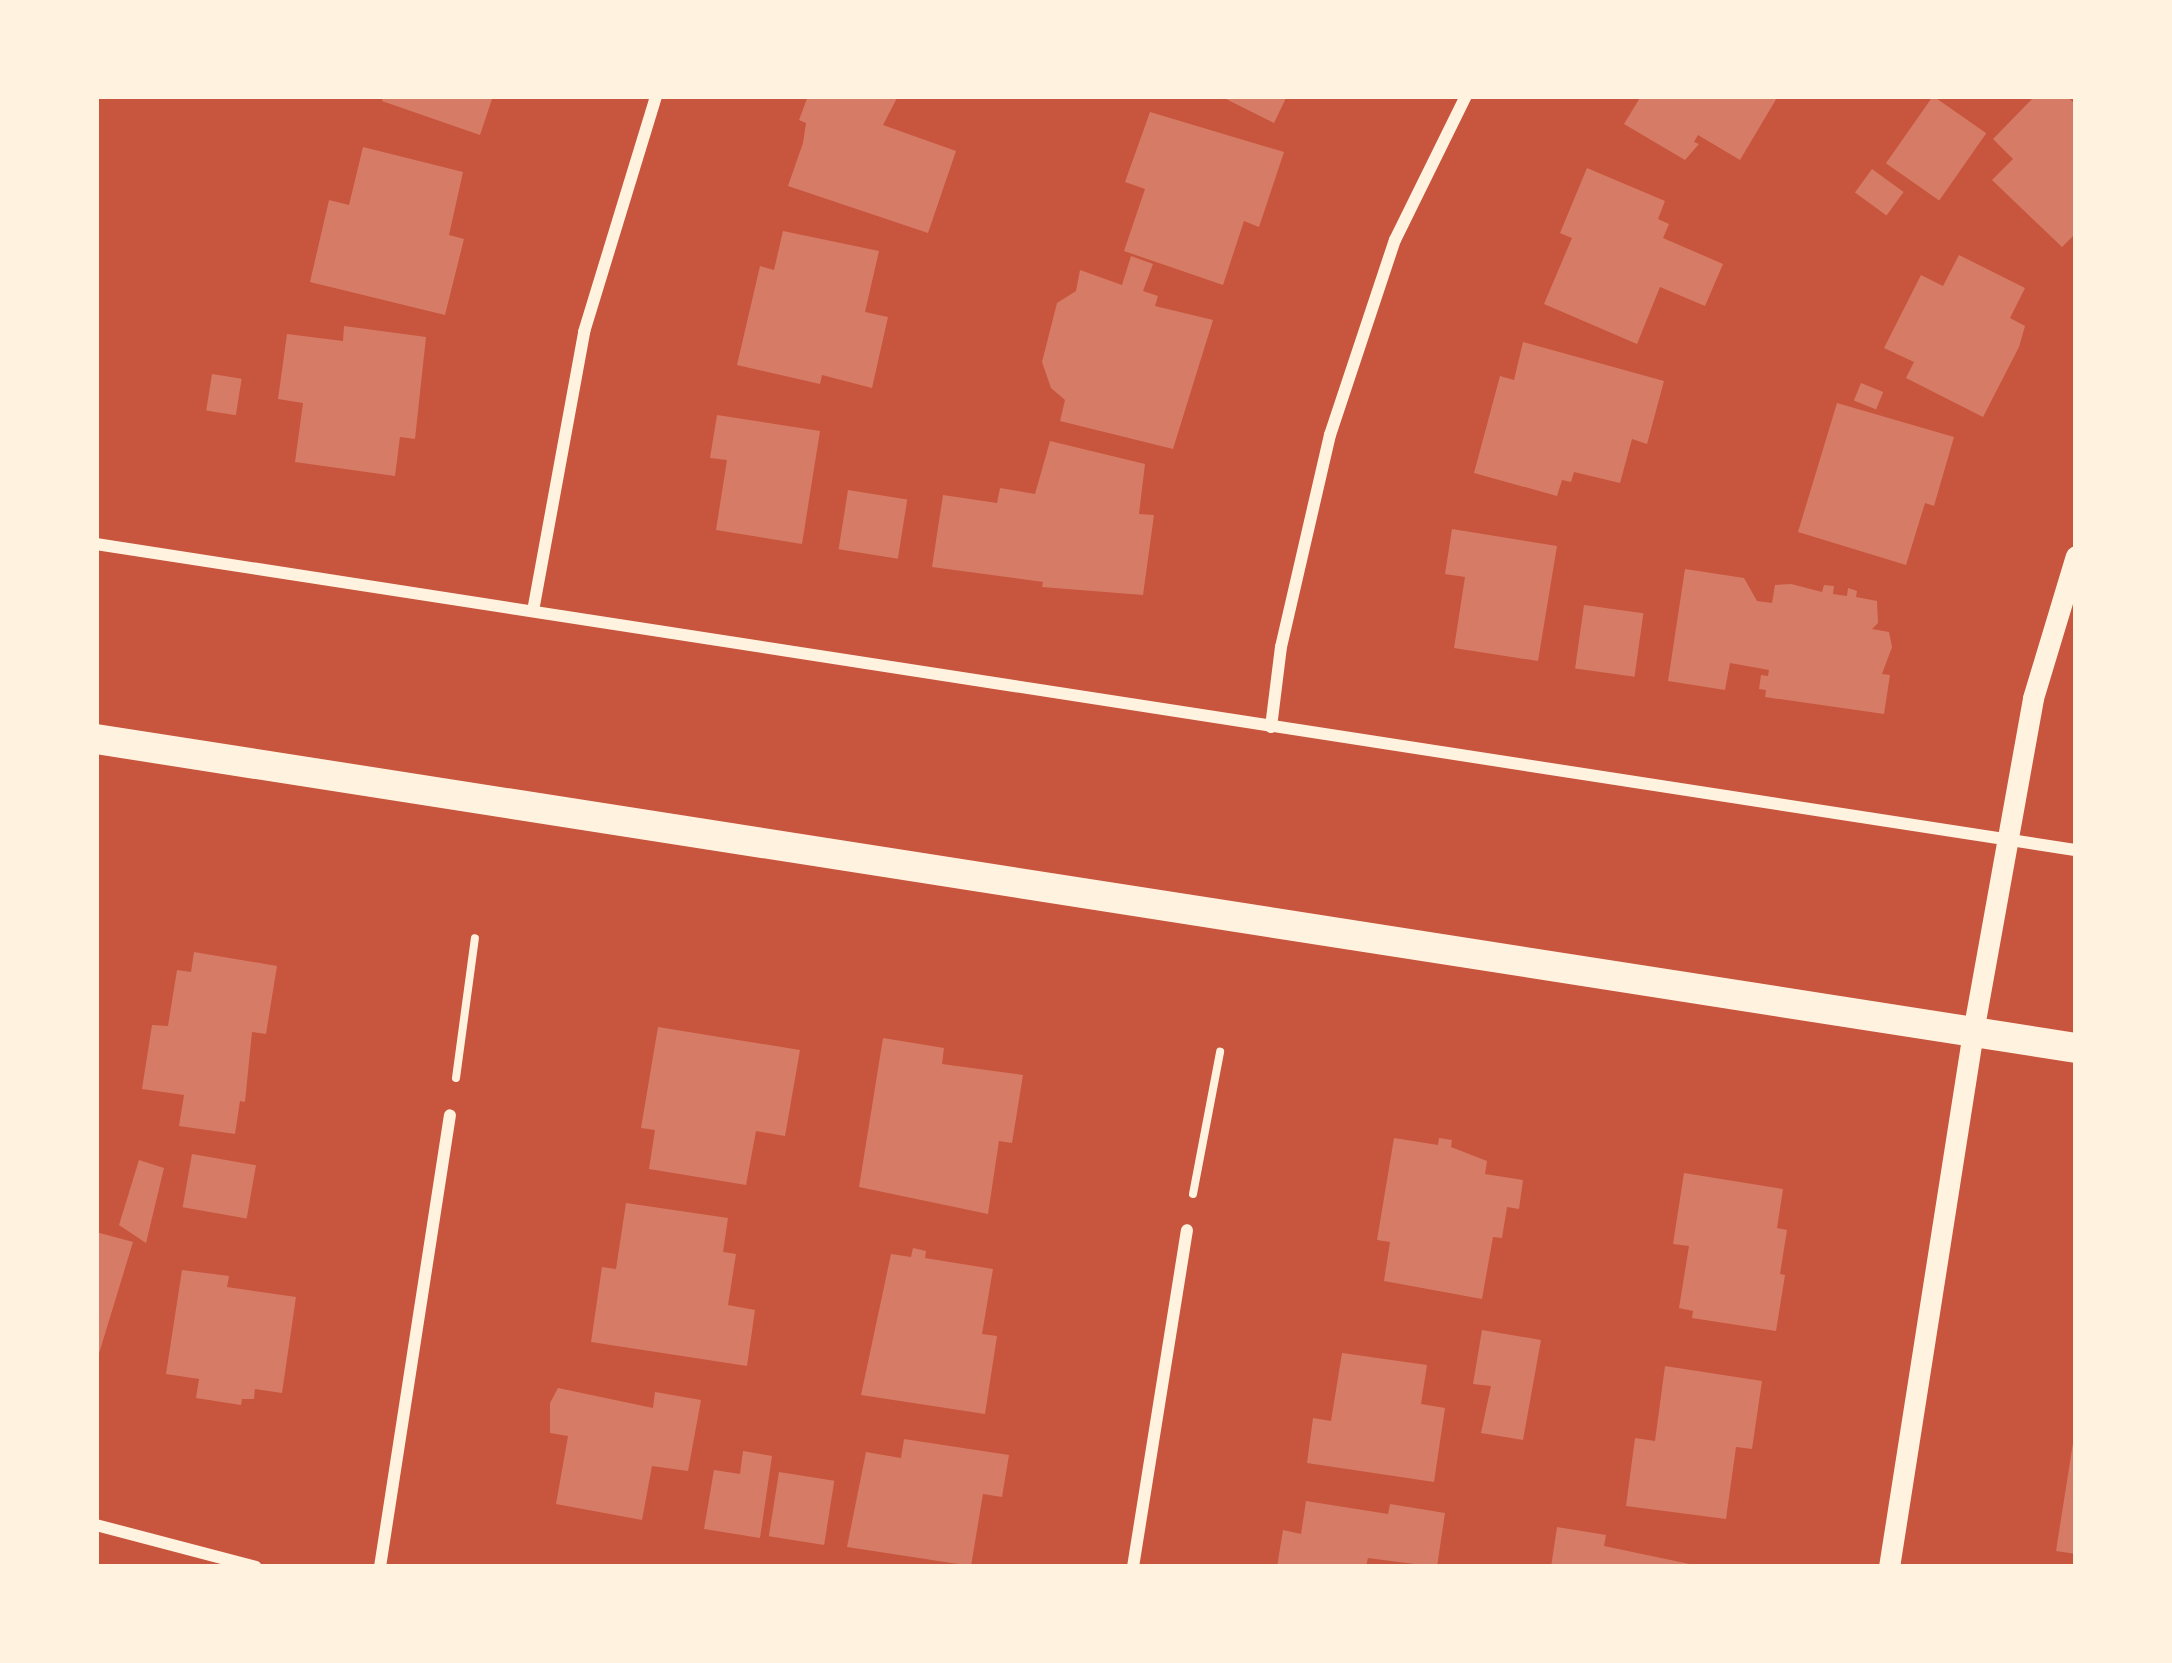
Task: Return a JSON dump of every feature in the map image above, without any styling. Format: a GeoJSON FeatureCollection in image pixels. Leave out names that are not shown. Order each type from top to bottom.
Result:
{"type":"FeatureCollection","features":[{"type":"Feature","properties":{"kind":"main road"},"geometry":{"type":"LineString","coordinates":[[96,739],[2076,1048]]}},
{"type":"Feature","properties":{"kind":"street"},"geometry":{"type":"LineString","coordinates":[[533,611],[584,332],[656,96]]}},
{"type":"Feature","properties":{"kind":"street"},"geometry":{"type":"LineString","coordinates":[[1271,727],[1281,647],[1330,435],[1395,240],[1466,96]]}},
{"type":"Feature","properties":{"kind":"street"},"geometry":{"type":"LineString","coordinates":[[96,544],[2076,850]]}},
{"type":"Feature","properties":{"kind":"street"},"geometry":{"type":"LineString","coordinates":[[1889,1567],[1973,1032],[2033,698],[2076,556]]}},
{"type":"Feature","properties":{"kind":"street"},"geometry":{"type":"LineString","coordinates":[[380,1567],[450,1115]]}},
{"type":"Feature","properties":{"kind":"street"},"geometry":{"type":"LineString","coordinates":[[1133,1567],[1187,1230]]}},
{"type":"Feature","properties":{"kind":"street"},"geometry":{"type":"LineString","coordinates":[[96,1525],[256,1567]]}},
{"type":"Feature","properties":{"kind":"path"},"geometry":{"type":"LineString","coordinates":[[450,1115],[475,938]]}},
{"type":"Feature","properties":{"kind":"path"},"geometry":{"type":"LineString","coordinates":[[1187,1230],[1220,1052]]}},
{"type":"Feature","properties":{"kind":"building"},"geometry":{"type":"Polygon","coordinates":[[[384,96],[493,96],[480,135],[382,101],[384,96]]]}},
{"type":"Feature","properties":{"kind":"building"},"geometry":{"type":"Polygon","coordinates":[[[808,96],[898,96],[883,125],[956,151],[928,233],[788,186],[803,143],[806,123],[799,120],[808,96]]]}},
{"type":"Feature","properties":{"kind":"building"},"geometry":{"type":"Polygon","coordinates":[[[1220,96],[1287,96],[1274,123],[1220,96]]]}},
{"type":"Feature","properties":{"kind":"building"},"geometry":{"type":"Polygon","coordinates":[[[1641,96],[1778,96],[1740,160],[1698,135],[1694,142],[1699,144],[1685,160],[1624,124],[1641,96]]]}},
{"type":"Feature","properties":{"kind":"building"},"geometry":{"type":"Polygon","coordinates":[[[1933,96],[1986,133],[1939,200],[1886,163],[1933,96]]]}},
{"type":"Feature","properties":{"kind":"building"},"geometry":{"type":"Polygon","coordinates":[[[2035,96],[2067,96],[2076,105],[2076,233],[2062,247],[1992,180],[2013,159],[1993,139],[2035,96]]]}},
{"type":"Feature","properties":{"kind":"building"},"geometry":{"type":"Polygon","coordinates":[[[1150,112],[1284,152],[1259,227],[1244,221],[1223,285],[1124,251],[1145,189],[1125,182],[1150,112]]]}},
{"type":"Feature","properties":{"kind":"building"},"geometry":{"type":"Polygon","coordinates":[[[363,147],[463,172],[449,235],[464,239],[445,315],[310,282],[329,200],[349,205],[363,147]]]}},
{"type":"Feature","properties":{"kind":"building"},"geometry":{"type":"Polygon","coordinates":[[[1587,168],[1665,201],[1658,219],[1669,224],[1663,238],[1723,264],[1705,306],[1660,287],[1637,344],[1544,304],[1572,238],[1560,233],[1587,168]]]}},
{"type":"Feature","properties":{"kind":"building"},"geometry":{"type":"Polygon","coordinates":[[[1872,169],[1904,192],[1887,215],[1855,192],[1872,169]]]}},
{"type":"Feature","properties":{"kind":"building"},"geometry":{"type":"Polygon","coordinates":[[[783,231],[879,251],[865,312],[888,317],[872,388],[822,375],[820,384],[737,365],[760,266],[774,270],[783,231]]]}},
{"type":"Feature","properties":{"kind":"building"},"geometry":{"type":"Polygon","coordinates":[[[1959,255],[2025,288],[2010,318],[2025,326],[2019,347],[1983,417],[1906,378],[1914,362],[1884,348],[1921,275],[1943,286],[1959,255]]]}},
{"type":"Feature","properties":{"kind":"building"},"geometry":{"type":"Polygon","coordinates":[[[1131,256],[1153,264],[1143,291],[1158,296],[1155,306],[1213,320],[1173,449],[1060,421],[1065,400],[1051,388],[1042,362],[1057,303],[1076,291],[1080,270],[1122,285],[1131,256]]]}},
{"type":"Feature","properties":{"kind":"building"},"geometry":{"type":"Polygon","coordinates":[[[344,326],[426,337],[415,439],[400,437],[395,476],[295,462],[303,403],[278,399],[287,334],[343,341],[344,326]]]}},
{"type":"Feature","properties":{"kind":"building"},"geometry":{"type":"Polygon","coordinates":[[[1523,342],[1664,381],[1647,444],[1632,439],[1620,483],[1574,472],[1571,482],[1562,480],[1557,496],[1474,473],[1500,376],[1514,380],[1523,342]]]}},
{"type":"Feature","properties":{"kind":"building"},"geometry":{"type":"Polygon","coordinates":[[[212,374],[242,379],[236,415],[206,411],[212,374]]]}},
{"type":"Feature","properties":{"kind":"building"},"geometry":{"type":"Polygon","coordinates":[[[1861,383],[1883,392],[1876,410],[1854,401],[1861,383]]]}},
{"type":"Feature","properties":{"kind":"building"},"geometry":{"type":"Polygon","coordinates":[[[1837,403],[1954,437],[1934,506],[1925,503],[1906,565],[1798,532],[1837,403]]]}},
{"type":"Feature","properties":{"kind":"building"},"geometry":{"type":"Polygon","coordinates":[[[717,415],[820,431],[802,544],[716,530],[727,460],[710,458],[717,415]]]}},
{"type":"Feature","properties":{"kind":"building"},"geometry":{"type":"Polygon","coordinates":[[[1050,441],[1145,464],[1139,514],[1154,515],[1143,595],[1042,587],[1043,582],[932,567],[943,495],[997,503],[1000,488],[1035,494],[1050,441]]]}},
{"type":"Feature","properties":{"kind":"building"},"geometry":{"type":"Polygon","coordinates":[[[848,490],[907,499],[898,559],[839,549],[848,490]]]}},
{"type":"Feature","properties":{"kind":"building"},"geometry":{"type":"Polygon","coordinates":[[[1452,529],[1557,546],[1538,661],[1454,648],[1465,577],[1445,574],[1452,529]]]}},
{"type":"Feature","properties":{"kind":"building"},"geometry":{"type":"Polygon","coordinates":[[[1685,569],[1744,578],[1757,601],[1772,603],[1775,585],[1791,584],[1822,592],[1824,585],[1834,586],[1833,594],[1847,596],[1848,588],[1857,591],[1856,597],[1877,601],[1878,623],[1872,629],[1889,632],[1892,647],[1882,674],[1890,675],[1884,714],[1765,697],[1766,690],[1759,689],[1761,675],[1768,676],[1769,670],[1730,663],[1725,690],[1668,681],[1685,569]]]}},
{"type":"Feature","properties":{"kind":"building"},"geometry":{"type":"Polygon","coordinates":[[[1584,605],[1643,613],[1635,677],[1575,668],[1584,605]]]}},
{"type":"Feature","properties":{"kind":"building"},"geometry":{"type":"Polygon","coordinates":[[[194,952],[277,966],[266,1034],[252,1032],[245,1102],[240,1101],[235,1134],[179,1126],[184,1095],[142,1089],[152,1025],[168,1026],[177,970],[191,972],[194,952]]]}},
{"type":"Feature","properties":{"kind":"building"},"geometry":{"type":"Polygon","coordinates":[[[658,1027],[800,1050],[785,1136],[756,1131],[746,1185],[649,1169],[655,1130],[641,1128],[658,1027]]]}},
{"type":"Feature","properties":{"kind":"building"},"geometry":{"type":"Polygon","coordinates":[[[883,1038],[944,1048],[942,1064],[1023,1075],[1012,1143],[999,1141],[988,1214],[859,1187],[883,1038]]]}},
{"type":"Feature","properties":{"kind":"building"},"geometry":{"type":"Polygon","coordinates":[[[1394,1138],[1438,1145],[1439,1138],[1452,1140],[1451,1147],[1487,1161],[1485,1174],[1523,1180],[1519,1209],[1507,1207],[1502,1238],[1493,1237],[1482,1299],[1384,1281],[1390,1242],[1377,1240],[1394,1138]]]}},
{"type":"Feature","properties":{"kind":"building"},"geometry":{"type":"Polygon","coordinates":[[[192,1154],[256,1165],[247,1218],[183,1207],[192,1154]]]}},
{"type":"Feature","properties":{"kind":"building"},"geometry":{"type":"Polygon","coordinates":[[[139,1160],[164,1168],[146,1243],[119,1225],[139,1160]]]}},
{"type":"Feature","properties":{"kind":"building"},"geometry":{"type":"Polygon","coordinates":[[[1684,1173],[1783,1189],[1777,1228],[1787,1230],[1780,1274],[1785,1275],[1776,1331],[1692,1318],[1693,1311],[1679,1308],[1689,1246],[1673,1244],[1684,1173]]]}},
{"type":"Feature","properties":{"kind":"building"},"geometry":{"type":"Polygon","coordinates":[[[626,1203],[728,1218],[723,1252],[736,1254],[728,1305],[755,1310],[747,1366],[591,1342],[602,1267],[616,1269],[626,1203]]]}},
{"type":"Feature","properties":{"kind":"building"},"geometry":{"type":"Polygon","coordinates":[[[96,1232],[133,1242],[97,1360],[96,1359],[96,1232]]]}},
{"type":"Feature","properties":{"kind":"building"},"geometry":{"type":"Polygon","coordinates":[[[913,1248],[926,1251],[925,1258],[993,1269],[982,1334],[997,1336],[985,1414],[861,1395],[891,1254],[911,1257],[913,1248]]]}},
{"type":"Feature","properties":{"kind":"building"},"geometry":{"type":"Polygon","coordinates":[[[182,1270],[229,1276],[227,1287],[296,1297],[282,1393],[255,1389],[254,1399],[242,1399],[241,1405],[196,1398],[199,1379],[166,1374],[182,1270]]]}},
{"type":"Feature","properties":{"kind":"building"},"geometry":{"type":"Polygon","coordinates":[[[1482,1330],[1541,1340],[1523,1440],[1481,1433],[1491,1386],[1473,1384],[1482,1330]]]}},
{"type":"Feature","properties":{"kind":"building"},"geometry":{"type":"Polygon","coordinates":[[[1342,1353],[1427,1365],[1421,1404],[1445,1408],[1434,1482],[1307,1463],[1313,1418],[1331,1421],[1342,1353]]]}},
{"type":"Feature","properties":{"kind":"building"},"geometry":{"type":"Polygon","coordinates":[[[1665,1366],[1762,1381],[1752,1449],[1736,1447],[1726,1519],[1626,1506],[1635,1438],[1655,1441],[1665,1366]]]}},
{"type":"Feature","properties":{"kind":"building"},"geometry":{"type":"Polygon","coordinates":[[[558,1388],[653,1408],[655,1392],[701,1400],[688,1471],[652,1466],[642,1520],[556,1504],[568,1436],[550,1433],[550,1403],[558,1388]]]}},
{"type":"Feature","properties":{"kind":"building"},"geometry":{"type":"Polygon","coordinates":[[[904,1439],[1009,1455],[1002,1497],[983,1494],[971,1566],[847,1547],[866,1452],[901,1458],[904,1439]]]}},
{"type":"Feature","properties":{"kind":"building"},"geometry":{"type":"Polygon","coordinates":[[[2076,1443],[2076,1554],[2056,1551],[2076,1443]]]}},
{"type":"Feature","properties":{"kind":"building"},"geometry":{"type":"Polygon","coordinates":[[[743,1451],[772,1456],[760,1538],[704,1529],[714,1470],[740,1474],[743,1451]]]}},
{"type":"Feature","properties":{"kind":"building"},"geometry":{"type":"Polygon","coordinates":[[[779,1472],[834,1481],[824,1545],[769,1536],[779,1472]]]}},
{"type":"Feature","properties":{"kind":"building"},"geometry":{"type":"Polygon","coordinates":[[[1306,1501],[1388,1514],[1390,1504],[1445,1513],[1437,1567],[1368,1558],[1366,1567],[1277,1567],[1283,1530],[1301,1534],[1306,1501]]]}},
{"type":"Feature","properties":{"kind":"building"},"geometry":{"type":"Polygon","coordinates":[[[1557,1527],[1606,1535],[1604,1546],[1704,1567],[1551,1567],[1557,1527]]]}}]}
